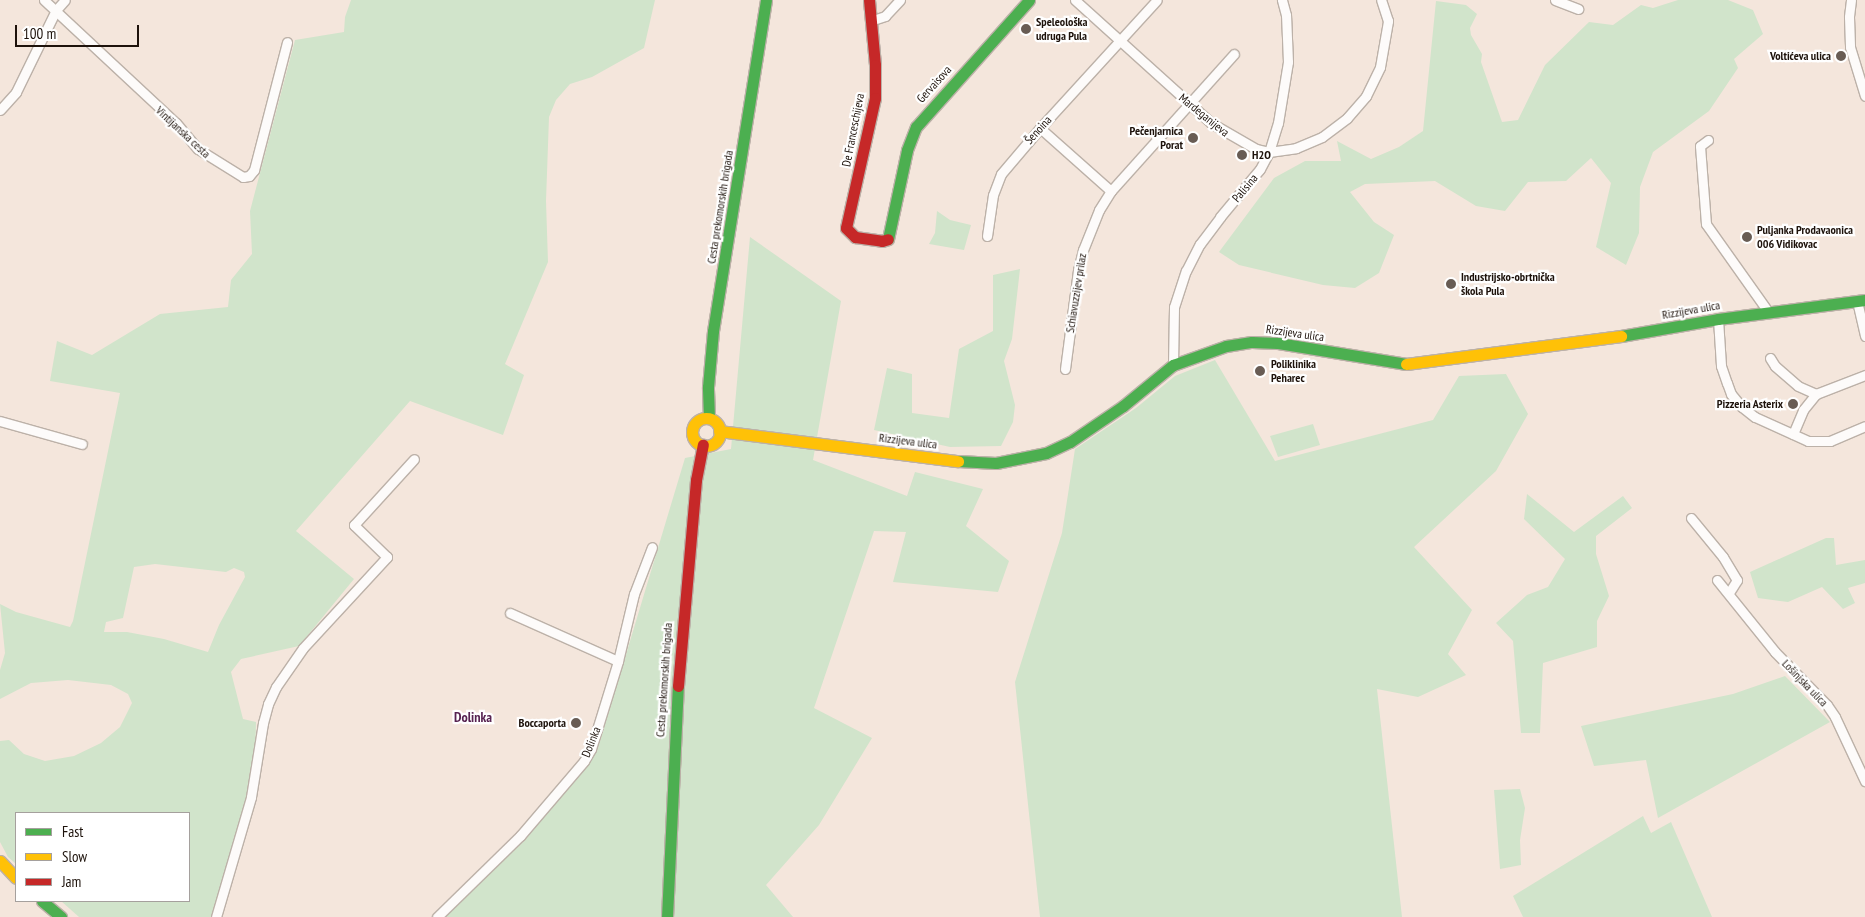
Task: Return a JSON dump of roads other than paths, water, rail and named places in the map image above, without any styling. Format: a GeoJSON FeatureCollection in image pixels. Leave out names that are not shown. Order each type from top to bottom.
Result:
{"type":"FeatureCollection","features":[{"type":"Feature","properties":{"kind":"street","name":"Vintijanska cesta"},"geometry":{"type":"LineString","coordinates":[[44,0],[118,72],[176,124],[198,149],[243,177],[249,176],[254,170],[287,42]]}},
{"type":"Feature","properties":{"kind":"street"},"geometry":{"type":"LineString","coordinates":[[0,110],[16,92],[56,10],[65,0]]}},
{"type":"Feature","properties":{"kind":"street","name":"Cesta prekomorskih brigada"},"geometry":{"type":"LineString","coordinates":[[709,418],[708,388],[713,331],[766,0]]}},
{"type":"Feature","properties":{"kind":"street","name":"De Franceschijeva"},"geometry":{"type":"LineString","coordinates":[[849,233],[846,228],[875,98],[875,65],[870,21],[870,0]]}},
{"type":"Feature","properties":{"kind":"street"},"geometry":{"type":"LineString","coordinates":[[870,21],[885,16],[900,0]]}},
{"type":"Feature","properties":{"kind":"street","name":"Gervaisova"},"geometry":{"type":"LineString","coordinates":[[849,233],[855,237],[887,241],[890,236],[907,150],[916,127],[1029,0]]}},
{"type":"Feature","properties":{"kind":"street","name":"Mardeganijeva"},"geometry":{"type":"LineString","coordinates":[[1075,0],[1222,131],[1256,149],[1270,152],[1296,148],[1322,137],[1346,118],[1366,96],[1380,66],[1388,21],[1381,0]]}},
{"type":"Feature","properties":{"kind":"street","name":"Šenoina"},"geometry":{"type":"LineString","coordinates":[[987,236],[996,185],[1012,160],[1157,0]]}},
{"type":"Feature","properties":{"kind":"street","name":"Palisina"},"geometry":{"type":"LineString","coordinates":[[1172,365],[1174,307],[1189,264],[1220,217],[1260,169],[1270,152],[1278,123],[1288,62],[1286,15],[1282,0]]}},
{"type":"Feature","properties":{"kind":"street"},"geometry":{"type":"LineString","coordinates":[[1556,0],[1578,9]]}},
{"type":"Feature","properties":{"kind":"street"},"geometry":{"type":"LineString","coordinates":[[1851,0],[1849,17],[1850,48],[1865,96]]}},
{"type":"Feature","properties":{"kind":"street","name":"Schiavuzzijev prilaz"},"geometry":{"type":"LineString","coordinates":[[1065,369],[1078,270],[1083,250],[1099,210],[1111,191],[1234,54]]}},
{"type":"Feature","properties":{"kind":"street"},"geometry":{"type":"LineString","coordinates":[[1040,128],[1111,191]]}},
{"type":"Feature","properties":{"kind":"street"},"geometry":{"type":"LineString","coordinates":[[1708,140],[1700,146],[1706,224],[1769,313]]}},
{"type":"Feature","properties":{"kind":"street"},"geometry":{"type":"LineString","coordinates":[[1861,301],[1865,336]]}},
{"type":"Feature","properties":{"kind":"street","name":"Rizzijeva ulica"},"geometry":{"type":"LineString","coordinates":[[719,432],[970,463],[996,463],[1046,452],[1070,442],[1123,406],[1172,365],[1226,346],[1252,342],[1278,342],[1382,362],[1411,365],[1635,334],[1718,319],[1861,301]]}},
{"type":"Feature","properties":{"kind":"street"},"geometry":{"type":"LineString","coordinates":[[1718,319],[1721,366],[1731,394],[1742,407],[1755,416],[1808,441],[1830,441],[1865,426]]}},
{"type":"Feature","properties":{"kind":"street"},"geometry":{"type":"LineString","coordinates":[[1770,358],[1775,366],[1798,386],[1816,394]]}},
{"type":"Feature","properties":{"kind":"street"},"geometry":{"type":"LineString","coordinates":[[1793,434],[1803,410],[1816,394],[1865,375]]}},
{"type":"Feature","properties":{"kind":"street"},"geometry":{"type":"LineString","coordinates":[[709,418],[717,424],[719,432],[713,444],[703,445],[694,439],[692,429],[698,420],[709,418]]}},
{"type":"Feature","properties":{"kind":"street"},"geometry":{"type":"LineString","coordinates":[[0,421],[82,444]]}},
{"type":"Feature","properties":{"kind":"street","name":"Cesta prekomorskih brigada"},"geometry":{"type":"LineString","coordinates":[[667,917],[674,727],[690,530],[696,480],[703,445]]}},
{"type":"Feature","properties":{"kind":"street"},"geometry":{"type":"LineString","coordinates":[[216,917],[251,797],[263,723],[268,704],[276,686],[303,648],[387,557],[354,525],[414,458]]}},
{"type":"Feature","properties":{"kind":"street"},"geometry":{"type":"LineString","coordinates":[[1691,518],[1724,557],[1737,580],[1729,593]]}},
{"type":"Feature","properties":{"kind":"street","name":"Dolinka"},"geometry":{"type":"LineString","coordinates":[[436,917],[520,836],[584,761],[591,749],[618,661],[634,594],[652,547]]}},
{"type":"Feature","properties":{"kind":"street","name":"Lošinjska ulica"},"geometry":{"type":"LineString","coordinates":[[1717,580],[1776,652],[1827,705],[1835,717],[1865,781]]}},
{"type":"Feature","properties":{"kind":"street"},"geometry":{"type":"LineString","coordinates":[[510,613],[618,661]]}},
{"type":"Feature","properties":{"kind":"street"},"geometry":{"type":"LineString","coordinates":[[0,861],[15,877]]}},
{"type":"Feature","properties":{"kind":"street"},"geometry":{"type":"LineString","coordinates":[[43,902],[61,917]]}},
{"type":"Feature","properties":{"kind":"place","name":"Speleološka udruga Pula"},"geometry":{"type":"Point","coordinates":[1026,29]}},
{"type":"Feature","properties":{"kind":"place","name":"Voltićeva ulica"},"geometry":{"type":"Point","coordinates":[1841,56]}},
{"type":"Feature","properties":{"kind":"place","name":"Pečenjarnica Porat"},"geometry":{"type":"Point","coordinates":[1193,138]}},
{"type":"Feature","properties":{"kind":"place","name":"H2O"},"geometry":{"type":"Point","coordinates":[1242,155]}},
{"type":"Feature","properties":{"kind":"place","name":"Puljanka Prodavaonica 006 Vidikovac"},"geometry":{"type":"Point","coordinates":[1747,237]}},
{"type":"Feature","properties":{"kind":"place","name":"Industrijsko-obrtnička škola Pula"},"geometry":{"type":"Point","coordinates":[1451,284]}},
{"type":"Feature","properties":{"kind":"place","name":"Poliklinika Peharec"},"geometry":{"type":"Point","coordinates":[1260,371]}},
{"type":"Feature","properties":{"kind":"place","name":"Pizzeria Asterix"},"geometry":{"type":"Point","coordinates":[1793,404]}},
{"type":"Feature","properties":{"kind":"place","name":"Boccaporta"},"geometry":{"type":"Point","coordinates":[576,723]}},
{"type":"Feature","properties":{"kind":"district","name":"Dolinka"},"geometry":{"type":"Point","coordinates":[473,717]}}]}
